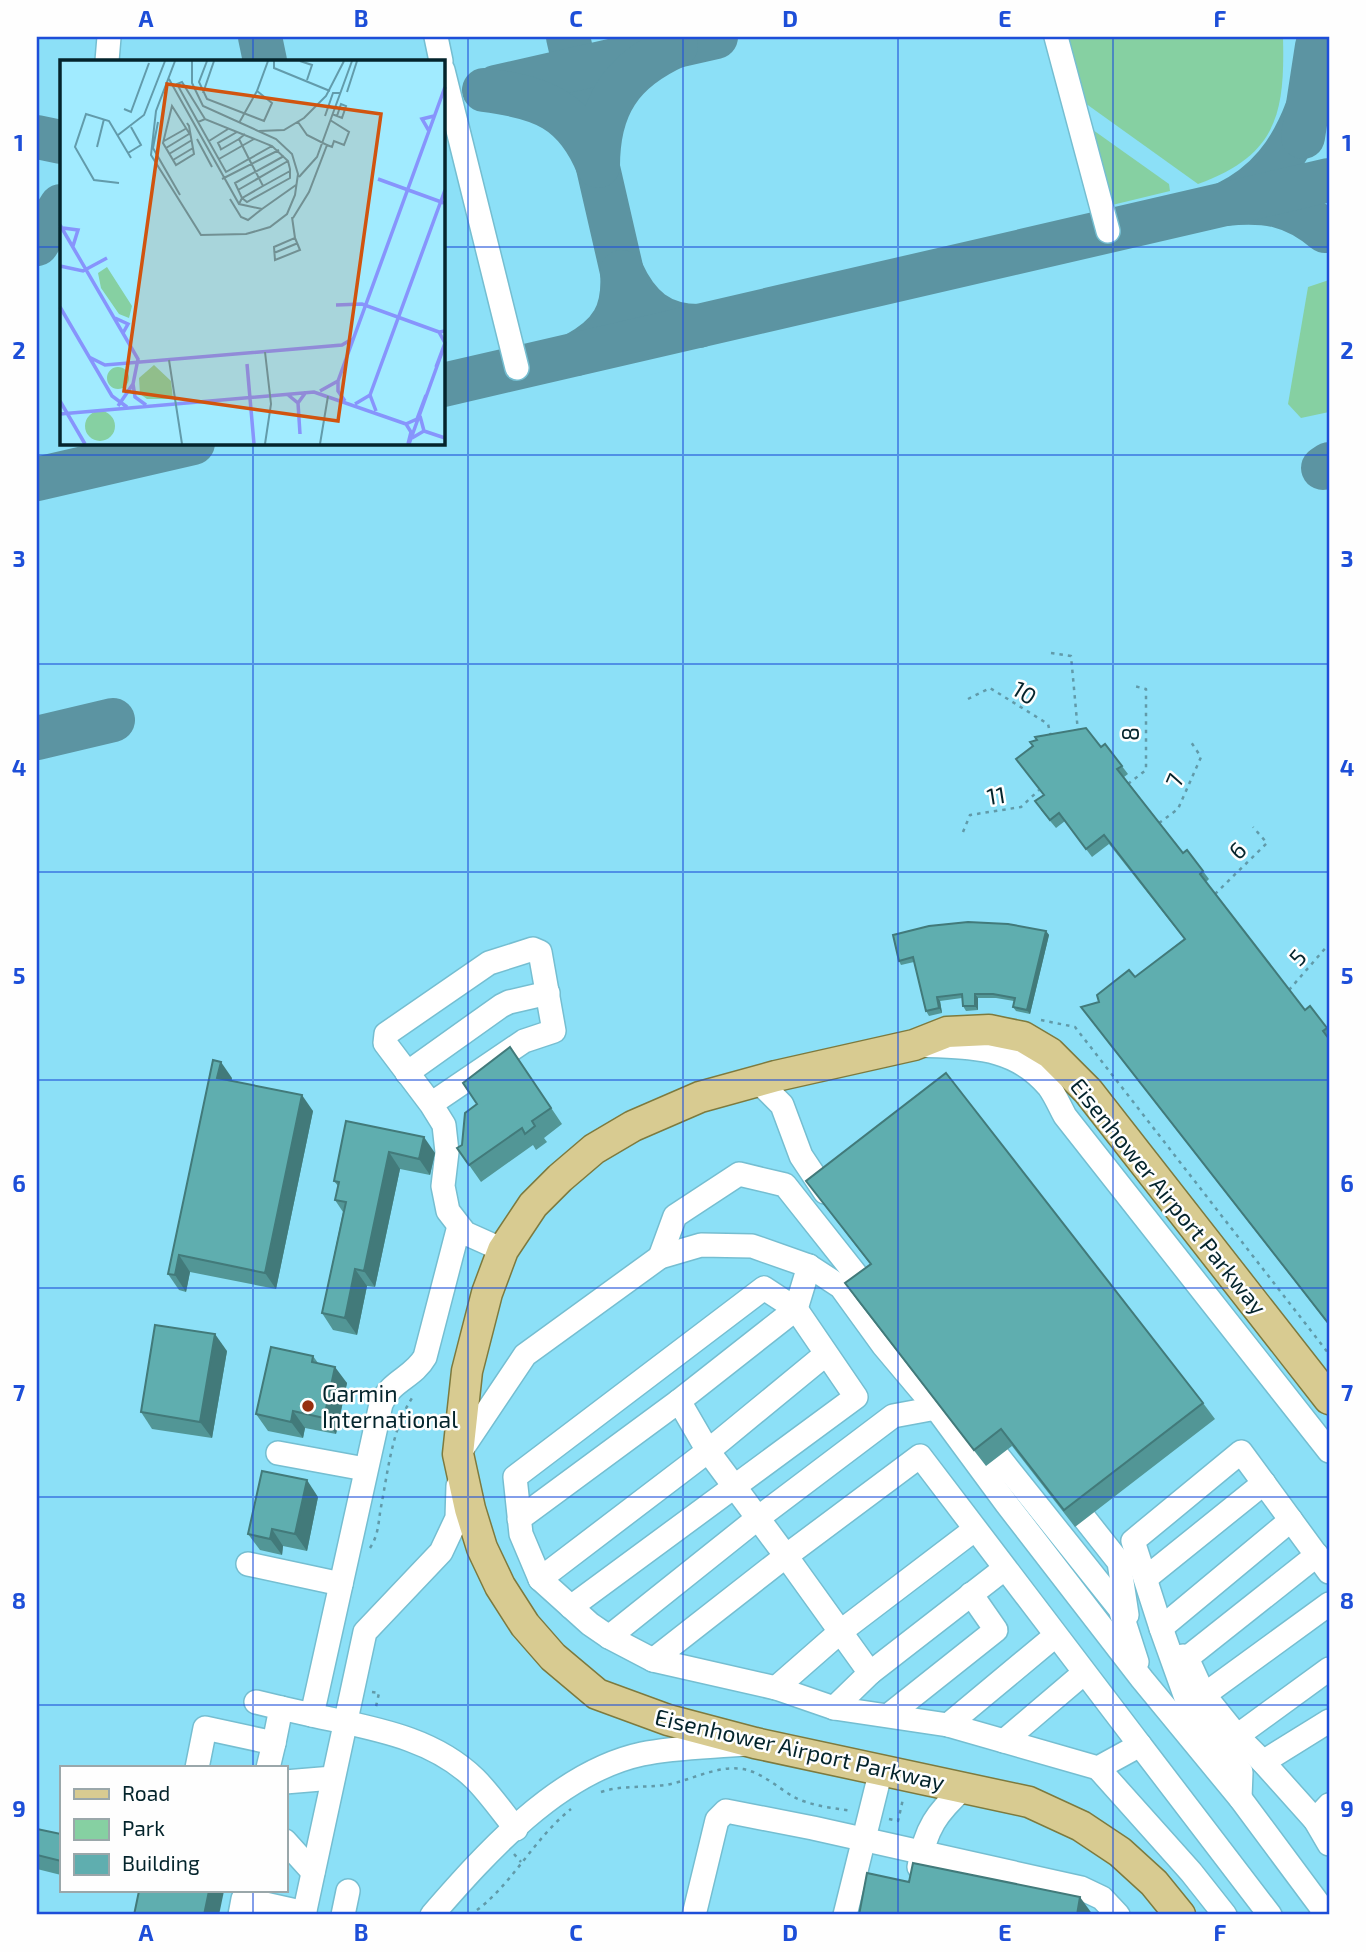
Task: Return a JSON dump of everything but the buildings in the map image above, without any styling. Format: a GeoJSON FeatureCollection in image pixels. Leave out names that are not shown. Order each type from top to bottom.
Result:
{"type":"FeatureCollection","features":[{"type":"Feature","properties":{"kind":"main road","name":"Eisenhower Airport Parkway"},"geometry":{"type":"LineString","coordinates":[[1180,1915],[1154,1883],[1120,1852],[1081,1826],[1029,1802],[755,1742],[668,1720],[597,1693],[553,1657],[525,1625],[500,1586],[488,1561],[470,1509],[458,1454],[467,1371],[486,1293],[503,1250],[533,1205],[594,1149],[633,1126],[700,1097],[758,1081],[914,1045],[947,1032],[989,1030],[1023,1037],[1050,1053],[1088,1091],[1329,1399]]}},
{"type":"Feature","properties":{"kind":"street"},"geometry":{"type":"LineString","coordinates":[[107,60],[109,37]]}},
{"type":"Feature","properties":{"kind":"street"},"geometry":{"type":"LineString","coordinates":[[436,37],[441,60]]}},
{"type":"Feature","properties":{"kind":"street"},"geometry":{"type":"LineString","coordinates":[[1056,37],[1108,231]]}},
{"type":"Feature","properties":{"kind":"street"},"geometry":{"type":"LineString","coordinates":[[444,74],[517,368]]}},
{"type":"Feature","properties":{"kind":"street"},"geometry":{"type":"LineString","coordinates":[[431,1104],[524,1041],[555,1031],[538,950],[533,949],[489,963],[386,1034],[385,1043],[444,1125],[447,1152],[443,1186],[448,1212],[465,1233],[503,1250]]}},
{"type":"Feature","properties":{"kind":"street"},"geometry":{"type":"LineString","coordinates":[[407,1073],[501,1006],[548,993]]}},
{"type":"Feature","properties":{"kind":"street"},"geometry":{"type":"LineString","coordinates":[[914,1045],[981,1048],[1007,1055],[1049,1087],[1065,1116],[1329,1451]]}},
{"type":"Feature","properties":{"kind":"street"},"geometry":{"type":"LineString","coordinates":[[758,1081],[782,1105],[801,1156],[825,1192]]}},
{"type":"Feature","properties":{"kind":"street"},"geometry":{"type":"LineString","coordinates":[[660,1257],[676,1216],[739,1174],[785,1185],[869,1291]]}},
{"type":"Feature","properties":{"kind":"street"},"geometry":{"type":"LineString","coordinates":[[312,1714],[365,1469],[384,1396],[392,1385],[420,1365],[425,1357],[459,1226]]}},
{"type":"Feature","properties":{"kind":"street"},"geometry":{"type":"LineString","coordinates":[[240,1915],[243,1899],[277,1910],[304,1914],[365,1632],[441,1552],[457,1518],[458,1454],[525,1355],[660,1257],[701,1245],[752,1246],[808,1266],[841,1287],[1142,1679],[1240,1798],[1327,1915]]}},
{"type":"Feature","properties":{"kind":"street"},"geometry":{"type":"LineString","coordinates":[[519,1520],[679,1401],[796,1309],[808,1266]]}},
{"type":"Feature","properties":{"kind":"street"},"geometry":{"type":"LineString","coordinates":[[571,1606],[856,1397],[796,1309],[764,1288],[514,1477],[521,1534],[540,1579],[590,1624],[653,1660],[776,1688],[834,1708],[948,1725],[1098,1768],[1226,1915]]}},
{"type":"Feature","properties":{"kind":"street"},"geometry":{"type":"LineString","coordinates":[[540,1579],[708,1451],[826,1354]]}},
{"type":"Feature","properties":{"kind":"street"},"geometry":{"type":"LineString","coordinates":[[679,1401],[708,1451],[870,1674]]}},
{"type":"Feature","properties":{"kind":"street"},"geometry":{"type":"LineString","coordinates":[[609,1637],[758,1518],[893,1416],[936,1408]]}},
{"type":"Feature","properties":{"kind":"street"},"geometry":{"type":"LineString","coordinates":[[835,1412],[859,1442]]}},
{"type":"Feature","properties":{"kind":"street"},"geometry":{"type":"LineString","coordinates":[[1178,1654],[1323,1563],[1241,1452],[1133,1541],[1161,1629],[1203,1695],[1237,1736],[1322,1813],[1329,1844]]}},
{"type":"Feature","properties":{"kind":"street"},"geometry":{"type":"LineString","coordinates":[[278,1453],[365,1469]]}},
{"type":"Feature","properties":{"kind":"street"},"geometry":{"type":"LineString","coordinates":[[653,1660],[919,1456],[1270,1915]]}},
{"type":"Feature","properties":{"kind":"street"},"geometry":{"type":"LineString","coordinates":[[998,1457],[1120,1609],[1142,1679]]}},
{"type":"Feature","properties":{"kind":"street"},"geometry":{"type":"LineString","coordinates":[[1146,1578],[1264,1483]]}},
{"type":"Feature","properties":{"kind":"street"},"geometry":{"type":"LineString","coordinates":[[1085,1519],[1119,1562],[1132,1646]]}},
{"type":"Feature","properties":{"kind":"street"},"geometry":{"type":"LineString","coordinates":[[1161,1629],[1291,1520]]}},
{"type":"Feature","properties":{"kind":"street"},"geometry":{"type":"LineString","coordinates":[[776,1688],[841,1632],[974,1530]]}},
{"type":"Feature","properties":{"kind":"street"},"geometry":{"type":"LineString","coordinates":[[248,1564],[341,1584]]}},
{"type":"Feature","properties":{"kind":"street"},"geometry":{"type":"LineString","coordinates":[[834,1708],[870,1674],[1004,1569]]}},
{"type":"Feature","properties":{"kind":"street"},"geometry":{"type":"LineString","coordinates":[[889,1715],[996,1630],[971,1594]]}},
{"type":"Feature","properties":{"kind":"street"},"geometry":{"type":"LineString","coordinates":[[1203,1695],[1329,1604]]}},
{"type":"Feature","properties":{"kind":"street"},"geometry":{"type":"LineString","coordinates":[[948,1725],[1055,1636]]}},
{"type":"Feature","properties":{"kind":"street"},"geometry":{"type":"LineString","coordinates":[[1178,1654],[1190,1709],[1241,1772],[1240,1798]]}},
{"type":"Feature","properties":{"kind":"street"},"geometry":{"type":"LineString","coordinates":[[1237,1736],[1329,1669]]}},
{"type":"Feature","properties":{"kind":"street"},"geometry":{"type":"LineString","coordinates":[[1003,1741],[1084,1673]]}},
{"type":"Feature","properties":{"kind":"street"},"geometry":{"type":"LineString","coordinates":[[256,1702],[415,1740],[445,1756],[475,1779],[516,1829]]}},
{"type":"Feature","properties":{"kind":"street"},"geometry":{"type":"LineString","coordinates":[[268,1766],[281,1708]]}},
{"type":"Feature","properties":{"kind":"street"},"geometry":{"type":"LineString","coordinates":[[1264,1762],[1329,1721]]}},
{"type":"Feature","properties":{"kind":"street"},"geometry":{"type":"LineString","coordinates":[[197,1766],[205,1728],[274,1743]]}},
{"type":"Feature","properties":{"kind":"street"},"geometry":{"type":"LineString","coordinates":[[432,1915],[480,1860],[541,1807],[595,1770],[649,1753],[755,1742]]}},
{"type":"Feature","properties":{"kind":"street"},"geometry":{"type":"LineString","coordinates":[[1098,1768],[1140,1745]]}},
{"type":"Feature","properties":{"kind":"street"},"geometry":{"type":"LineString","coordinates":[[846,1915],[870,1815],[894,1773]]}},
{"type":"Feature","properties":{"kind":"street"},"geometry":{"type":"LineString","coordinates":[[287,1783],[333,1778]]}},
{"type":"Feature","properties":{"kind":"street"},"geometry":{"type":"LineString","coordinates":[[916,1891],[922,1853],[935,1817],[965,1787]]}},
{"type":"Feature","properties":{"kind":"street"},"geometry":{"type":"LineString","coordinates":[[694,1915],[717,1820],[726,1811],[1081,1888],[1102,1898],[1118,1915]]}},
{"type":"Feature","properties":{"kind":"street"},"geometry":{"type":"LineString","coordinates":[[287,1843],[313,1872]]}},
{"type":"Feature","properties":{"kind":"street"},"geometry":{"type":"LineString","coordinates":[[343,1915],[348,1891]]}},
{"type":"Feature","properties":{"kind":"path"},"geometry":{"type":"LineString","coordinates":[[1051,653],[1070,656],[1079,739]]}},
{"type":"Feature","properties":{"kind":"path","name":"8"},"geometry":{"type":"LineString","coordinates":[[1128,783],[1146,770],[1146,689],[1134,686]]}},
{"type":"Feature","properties":{"kind":"path","name":"10"},"geometry":{"type":"LineString","coordinates":[[968,699],[990,688],[1048,724],[1052,744]]}},
{"type":"Feature","properties":{"kind":"path","name":"7"},"geometry":{"type":"LineString","coordinates":[[1158,823],[1178,810],[1200,757],[1191,742]]}},
{"type":"Feature","properties":{"kind":"path","name":"11"},"geometry":{"type":"LineString","coordinates":[[963,832],[971,815],[1021,807],[1039,790]]}},
{"type":"Feature","properties":{"kind":"path","name":"6"},"geometry":{"type":"LineString","coordinates":[[1215,894],[1267,843],[1253,827]]}},
{"type":"Feature","properties":{"kind":"path","name":"5"},"geometry":{"type":"LineString","coordinates":[[1289,990],[1329,944]]}},
{"type":"Feature","properties":{"kind":"path"},"geometry":{"type":"LineString","coordinates":[[600,1792],[612,1788],[664,1785],[714,1770],[743,1769],[763,1777],[795,1798],[812,1804],[898,1821],[894,1773]]}},
{"type":"Feature","properties":{"kind":"path"},"geometry":{"type":"LineString","coordinates":[[470,1915],[502,1886],[549,1828],[579,1803]]}},
{"type":"Feature","properties":{"kind":"shaded area"},"geometry":{"type":"Polygon","coordinates":[[[37,37],[1329,37],[1329,1915],[37,1915],[37,37]]]}},
{"type":"Feature","properties":{"kind":"green space"},"geometry":{"type":"Polygon","coordinates":[[[1062,37],[1283,37],[1282,88],[1278,110],[1260,145],[1245,160],[1198,184],[1078,98],[1062,37]]]}},
{"type":"Feature","properties":{"kind":"green space"},"geometry":{"type":"Polygon","coordinates":[[[1087,130],[1093,130],[1169,184],[1170,191],[1108,206],[1087,130]]]}},
{"type":"Feature","properties":{"kind":"green space"},"geometry":{"type":"Polygon","coordinates":[[[1329,280],[1329,412],[1301,418],[1288,404],[1308,287],[1329,280]]]}},
{"type":"Feature","properties":{"kind":"taxiway"},"geometry":{"type":"LineString","coordinates":[[260,37],[265,60]]}},
{"type":"Feature","properties":{"kind":"taxiway"},"geometry":{"type":"LineString","coordinates":[[568,37],[622,272]]}},
{"type":"Feature","properties":{"kind":"taxiway"},"geometry":{"type":"LineString","coordinates":[[496,87],[716,37]]}},
{"type":"Feature","properties":{"kind":"taxiway"},"geometry":{"type":"LineString","coordinates":[[484,90],[523,97],[554,109],[578,131],[598,166],[602,125],[616,93],[641,67],[676,46]]}},
{"type":"Feature","properties":{"kind":"taxiway"},"geometry":{"type":"LineString","coordinates":[[1303,137],[1317,46]]}},
{"type":"Feature","properties":{"kind":"taxiway"},"geometry":{"type":"LineString","coordinates":[[1307,109],[1301,125],[1276,165],[1253,187],[1225,204],[1278,206],[1302,215],[1325,231]]}},
{"type":"Feature","properties":{"kind":"taxiway"},"geometry":{"type":"LineString","coordinates":[[37,137],[60,142]]}},
{"type":"Feature","properties":{"kind":"taxiway"},"geometry":{"type":"LineString","coordinates":[[444,385],[1329,180]]}},
{"type":"Feature","properties":{"kind":"taxiway"},"geometry":{"type":"LineString","coordinates":[[37,244],[60,208]]}},
{"type":"Feature","properties":{"kind":"taxiway"},"geometry":{"type":"LineString","coordinates":[[576,354],[607,331],[613,321],[621,299],[622,272],[635,295],[652,312],[673,322],[699,326]]}},
{"type":"Feature","properties":{"kind":"taxiway"},"geometry":{"type":"LineString","coordinates":[[37,479],[189,444]]}},
{"type":"Feature","properties":{"kind":"taxiway"},"geometry":{"type":"LineString","coordinates":[[1323,468],[1329,464]]}},
{"type":"Feature","properties":{"kind":"taxiway"},"geometry":{"type":"LineString","coordinates":[[37,738],[113,720]]}},
{"type":"Feature","properties":{"kind":"place","name":"Garmin International"},"geometry":{"type":"Point","coordinates":[308,1406]}}]}
